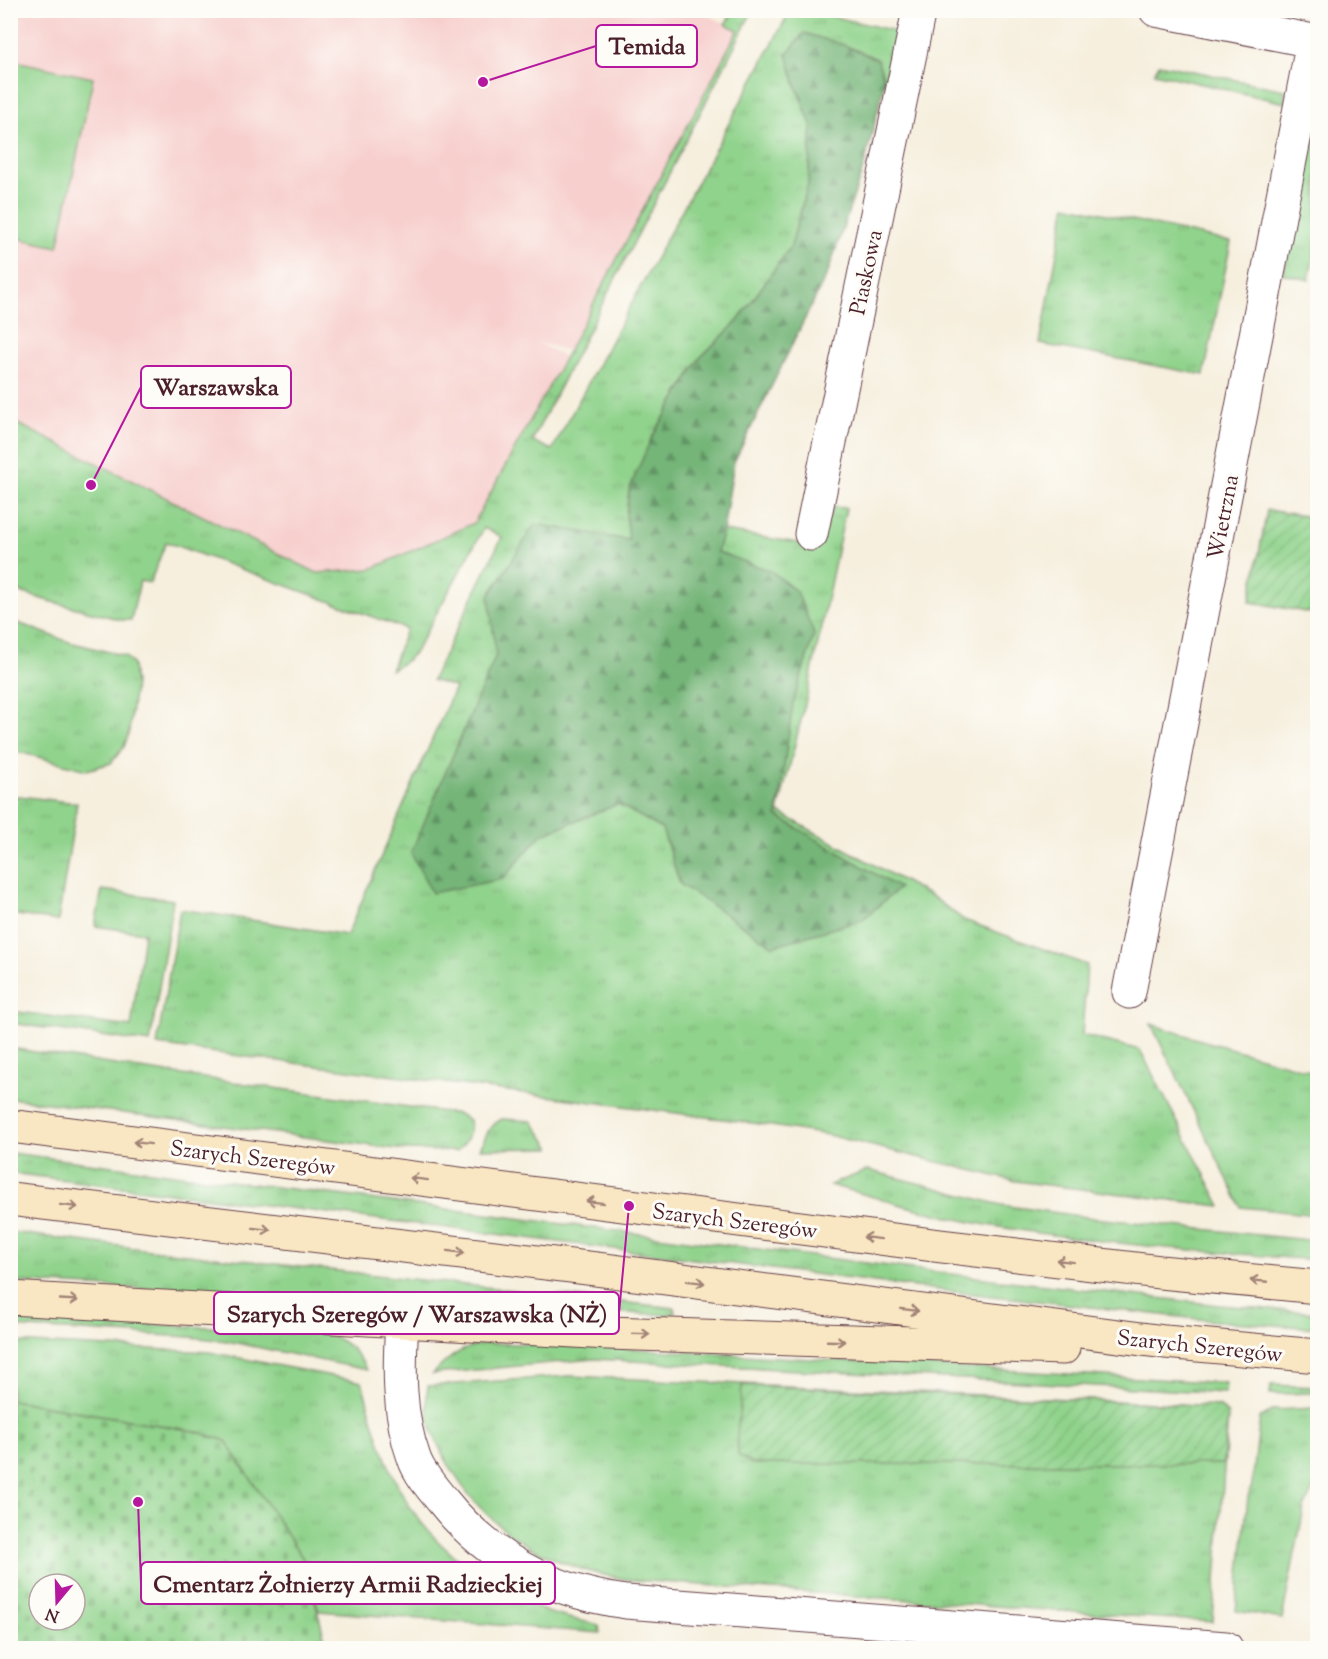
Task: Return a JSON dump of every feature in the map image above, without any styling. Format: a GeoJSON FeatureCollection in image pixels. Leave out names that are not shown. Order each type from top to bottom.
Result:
{"type":"FeatureCollection","features":[{"type":"Feature","properties":{"kind":"main road","name":"Szarych Szeregów"},"geometry":{"type":"LineString","coordinates":[[10,1126],[941,1246],[1160,1272],[1317,1287]]}},
{"type":"Feature","properties":{"kind":"main road","name":"Szarych Szeregów"},"geometry":{"type":"LineString","coordinates":[[10,1199],[596,1269],[1046,1328],[1245,1351],[1317,1356]]}},
{"type":"Feature","properties":{"kind":"main road"},"geometry":{"type":"LineString","coordinates":[[10,1298],[608,1333],[979,1346],[1245,1351]]}},
{"type":"Feature","properties":{"kind":"street","name":"Piaskowa"},"geometry":{"type":"LineString","coordinates":[[811,534],[919,10]]}},
{"type":"Feature","properties":{"kind":"street"},"geometry":{"type":"LineString","coordinates":[[1156,10],[1316,41]]}},
{"type":"Feature","properties":{"kind":"street","name":"Wietrzna"},"geometry":{"type":"LineString","coordinates":[[1130,992],[1316,41]]}},
{"type":"Feature","properties":{"kind":"street"},"geometry":{"type":"LineString","coordinates":[[402,1322],[400,1398],[414,1460],[437,1495],[480,1541],[507,1561],[548,1581],[586,1594],[626,1602],[1226,1648]]}},
{"type":"Feature","properties":{"kind":"shaded area"},"geometry":{"type":"Polygon","coordinates":[[[697,10],[738,29],[568,351],[536,342],[565,357],[474,523],[371,569],[317,573],[11,420],[10,11],[697,10]]]}},
{"type":"Feature","properties":{"kind":"green space"},"geometry":{"type":"Polygon","coordinates":[[[734,11],[750,11],[751,14],[532,441],[552,450],[790,11],[809,11],[896,31],[885,81],[877,59],[844,45],[804,34],[787,54],[796,86],[812,127],[808,184],[791,246],[738,321],[700,358],[651,439],[724,531],[817,546],[833,507],[846,508],[807,696],[778,812],[934,898],[964,920],[1087,965],[1082,1035],[1140,1050],[1221,1206],[1015,1181],[828,1135],[760,1124],[157,1045],[180,909],[347,935],[455,687],[432,680],[502,537],[484,528],[415,652],[391,670],[406,629],[166,542],[150,583],[140,581],[131,620],[122,620],[11,589],[10,420],[317,573],[371,569],[474,523],[565,357],[738,30],[725,24],[734,11]]]}},
{"type":"Feature","properties":{"kind":"green space"},"geometry":{"type":"Polygon","coordinates":[[[804,33],[844,45],[877,59],[885,81],[864,166],[828,272],[734,462],[723,531],[717,552],[771,571],[797,592],[814,634],[793,704],[777,816],[899,888],[862,920],[773,946],[680,884],[662,829],[618,804],[541,835],[503,879],[432,893],[411,853],[496,655],[489,596],[535,524],[629,540],[626,514],[629,490],[651,439],[700,358],[738,321],[791,246],[808,184],[812,127],[796,86],[787,54],[804,33]]]}},
{"type":"Feature","properties":{"kind":"green space"},"geometry":{"type":"Polygon","coordinates":[[[11,60],[93,78],[58,247],[11,237],[11,60]]]}},
{"type":"Feature","properties":{"kind":"green space"},"geometry":{"type":"Polygon","coordinates":[[[1159,64],[1285,90],[1285,103],[1154,73],[1159,64]]]}},
{"type":"Feature","properties":{"kind":"green space"},"geometry":{"type":"Polygon","coordinates":[[[1317,128],[1317,237],[1309,280],[1283,274],[1317,128]]]}},
{"type":"Feature","properties":{"kind":"green space"},"geometry":{"type":"Polygon","coordinates":[[[1066,205],[1231,242],[1204,375],[1040,344],[1066,205]]]}},
{"type":"Feature","properties":{"kind":"green space"},"geometry":{"type":"Polygon","coordinates":[[[1267,510],[1317,518],[1317,614],[1250,602],[1267,510]]]}},
{"type":"Feature","properties":{"kind":"green space"},"geometry":{"type":"Polygon","coordinates":[[[10,620],[69,642],[125,656],[133,665],[135,684],[129,732],[124,747],[111,763],[87,770],[11,750],[10,620]]]}},
{"type":"Feature","properties":{"kind":"green space"},"geometry":{"type":"Polygon","coordinates":[[[11,797],[77,803],[58,921],[11,914],[11,797]]]}},
{"type":"Feature","properties":{"kind":"green space"},"geometry":{"type":"Polygon","coordinates":[[[102,890],[173,900],[150,1043],[11,1023],[11,1011],[131,1027],[144,933],[95,926],[102,890]]]}},
{"type":"Feature","properties":{"kind":"green space"},"geometry":{"type":"Polygon","coordinates":[[[1151,1024],[1317,1073],[1317,1215],[1241,1207],[1151,1024]]]}},
{"type":"Feature","properties":{"kind":"green space"},"geometry":{"type":"Polygon","coordinates":[[[10,1048],[140,1069],[459,1114],[469,1120],[469,1133],[457,1151],[404,1150],[11,1098],[10,1048]]]}},
{"type":"Feature","properties":{"kind":"green space"},"geometry":{"type":"Polygon","coordinates":[[[502,1119],[532,1121],[551,1148],[480,1149],[490,1128],[502,1119]]]}},
{"type":"Feature","properties":{"kind":"green space"},"geometry":{"type":"Polygon","coordinates":[[[11,1153],[975,1277],[1219,1305],[1317,1313],[1317,1328],[1216,1321],[939,1290],[11,1173],[11,1153]]]}},
{"type":"Feature","properties":{"kind":"green space"},"geometry":{"type":"Polygon","coordinates":[[[868,1170],[1001,1205],[1094,1218],[1317,1241],[1317,1260],[1149,1246],[1023,1231],[943,1216],[830,1185],[868,1170]]]}},
{"type":"Feature","properties":{"kind":"green space"},"geometry":{"type":"Polygon","coordinates":[[[10,1232],[150,1250],[674,1308],[675,1313],[668,1315],[11,1282],[10,1232]]]}},
{"type":"Feature","properties":{"kind":"green space"},"geometry":{"type":"Polygon","coordinates":[[[10,1318],[319,1332],[348,1345],[367,1370],[227,1341],[11,1327],[10,1318]]]}},
{"type":"Feature","properties":{"kind":"green space"},"geometry":{"type":"Polygon","coordinates":[[[10,1342],[209,1352],[362,1382],[375,1428],[392,1474],[407,1502],[435,1538],[470,1569],[509,1594],[550,1613],[599,1625],[600,1633],[319,1611],[305,1562],[226,1441],[194,1431],[11,1400],[10,1342]]]}},
{"type":"Feature","properties":{"kind":"green space"},"geometry":{"type":"Polygon","coordinates":[[[488,1343],[601,1347],[1226,1383],[1225,1393],[594,1359],[433,1374],[458,1353],[488,1343]]]}},
{"type":"Feature","properties":{"kind":"green space"},"geometry":{"type":"Polygon","coordinates":[[[569,1376],[1219,1406],[1228,1415],[1213,1622],[633,1580],[604,1575],[549,1557],[501,1527],[480,1508],[462,1485],[433,1434],[427,1406],[428,1386],[569,1376]]]}},
{"type":"Feature","properties":{"kind":"green space"},"geometry":{"type":"Polygon","coordinates":[[[742,1385],[1219,1406],[1228,1415],[1223,1464],[752,1464],[738,1455],[737,1436],[742,1385]]]}},
{"type":"Feature","properties":{"kind":"green space"},"geometry":{"type":"Polygon","coordinates":[[[1271,1385],[1317,1387],[1317,1393],[1270,1394],[1271,1385]]]}},
{"type":"Feature","properties":{"kind":"green space"},"geometry":{"type":"Polygon","coordinates":[[[10,1400],[194,1431],[226,1441],[305,1562],[327,1648],[11,1648],[10,1400]]]}},
{"type":"Feature","properties":{"kind":"green space"},"geometry":{"type":"Polygon","coordinates":[[[1317,1408],[1317,1481],[1304,1508],[1282,1619],[1236,1611],[1248,1497],[1252,1485],[1260,1418],[1273,1410],[1317,1408]]]}},
{"type":"Feature","properties":{"kind":"place","name":"Temida"},"geometry":{"type":"Point","coordinates":[483,82]}},
{"type":"Feature","properties":{"kind":"place","name":"Warszawska"},"geometry":{"type":"Point","coordinates":[91,485]}},
{"type":"Feature","properties":{"kind":"place","name":"Szarych Szeregów / Warszawska (NŻ)"},"geometry":{"type":"Point","coordinates":[629,1206]}},
{"type":"Feature","properties":{"kind":"place","name":"Cmentarz Żołnierzy Armii Radzieckiej"},"geometry":{"type":"Point","coordinates":[138,1502]}}]}
